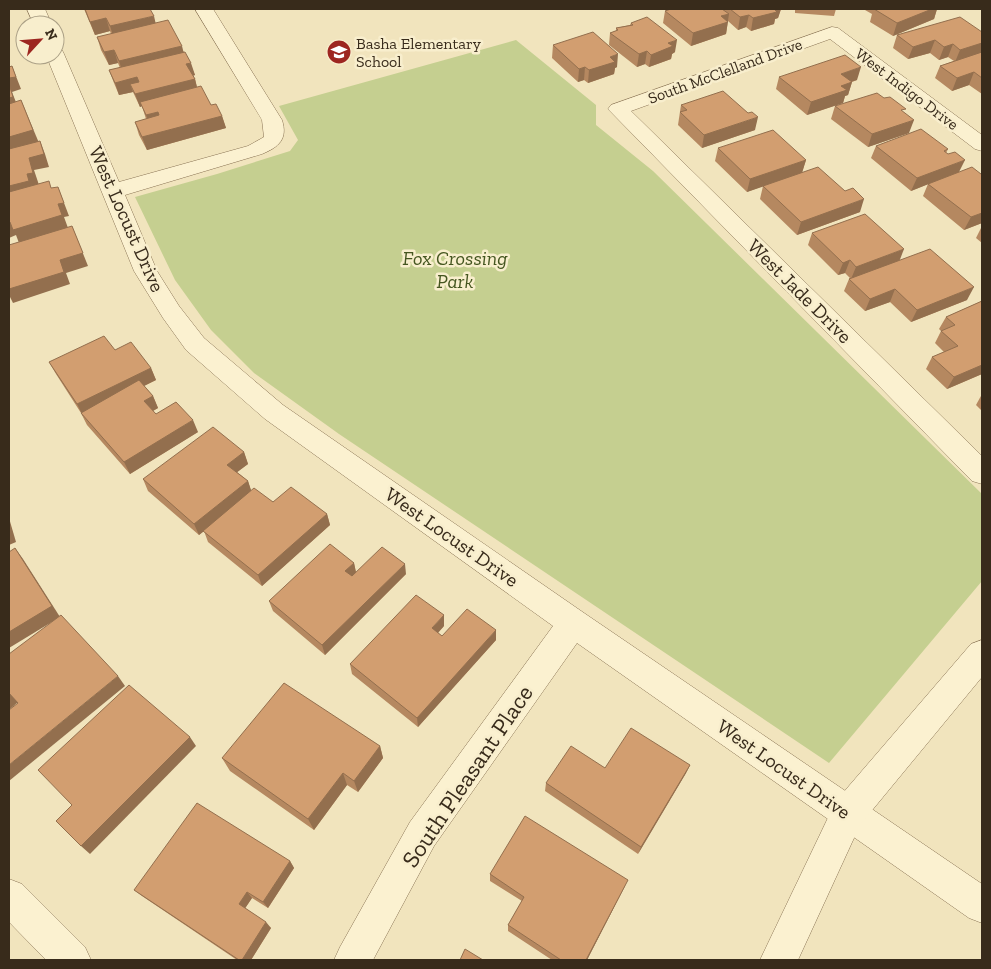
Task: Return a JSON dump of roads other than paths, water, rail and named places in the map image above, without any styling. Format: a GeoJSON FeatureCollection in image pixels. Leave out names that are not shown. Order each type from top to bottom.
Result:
{"type":"FeatureCollection","features":[{"type":"Feature","properties":{"kind":"street"},"geometry":{"type":"LineString","coordinates":[[112,191],[255,150],[267,145],[273,139],[275,130],[264,106],[204,9]]}},
{"type":"Feature","properties":{"kind":"street","name":"South McClelland Drive"},"geometry":{"type":"LineString","coordinates":[[618,110],[832,32]]}},
{"type":"Feature","properties":{"kind":"street","name":"West Indigo Drive"},"geometry":{"type":"LineString","coordinates":[[832,32],[982,145]]}},
{"type":"Feature","properties":{"kind":"street","name":"West Locust Drive"},"geometry":{"type":"LineString","coordinates":[[60,65],[146,271],[171,312],[195,344],[230,376],[274,412],[573,623],[982,905]]}},
{"type":"Feature","properties":{"kind":"street","name":"West Jade Drive"},"geometry":{"type":"LineString","coordinates":[[618,110],[982,473]]}},
{"type":"Feature","properties":{"kind":"street","name":"South Pleasant Place"},"geometry":{"type":"LineString","coordinates":[[353,960],[422,834],[573,623]]}},
{"type":"Feature","properties":{"kind":"street"},"geometry":{"type":"LineString","coordinates":[[779,960],[848,813],[982,654]]}},
{"type":"Feature","properties":{"kind":"street"},"geometry":{"type":"LineString","coordinates":[[9,897],[72,960]]}},
{"type":"Feature","properties":{"kind":"place","name":"Basha Elementary School"},"geometry":{"type":"Point","coordinates":[339,52]}},
{"type":"Feature","properties":{"kind":"park label","name":"Fox Crossing Park"},"geometry":{"type":"Point","coordinates":[455,270]}}]}
